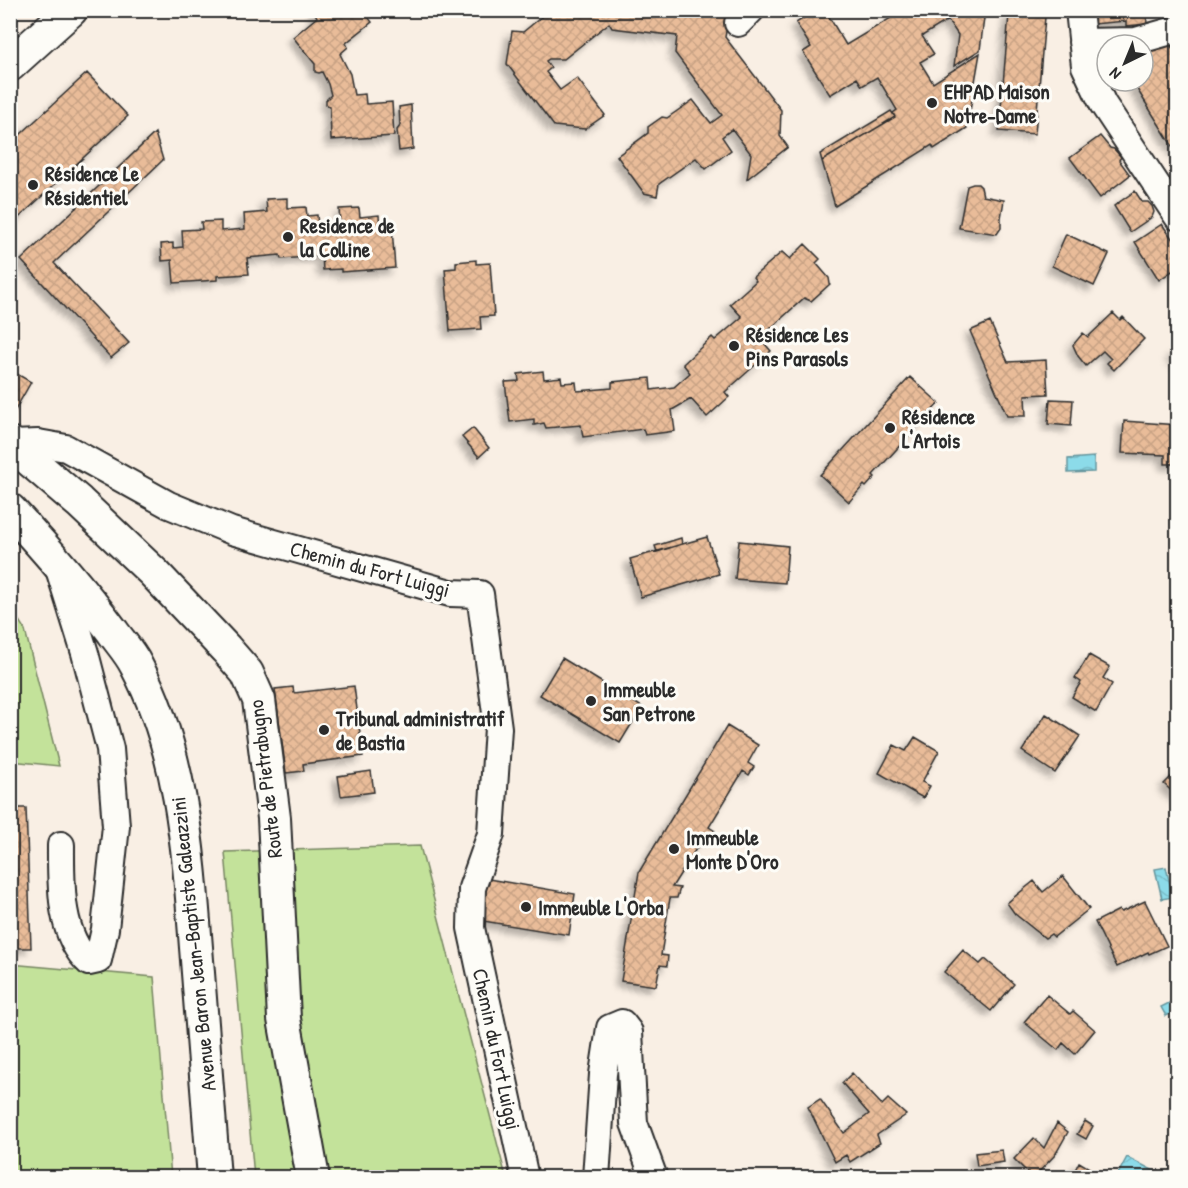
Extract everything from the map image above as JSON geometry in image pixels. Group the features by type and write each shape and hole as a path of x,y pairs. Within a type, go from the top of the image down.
{"main road":[{"path":"10,65 71,10"},
{"name":"Route de Pietrabugno","path":"11,443 79,502 154,573 247,673 259,700 274,818 284,1019 313,1178"},
{"name":"Avenue Baron Jean-Baptiste Galeazzini","path":"10,510 56,561 136,663 158,711 173,763 185,831 193,902 214,1178"}],"street":[{"path":"1079,10 1085,66 1103,104 1178,217"},
{"path":"1082,42 1136,41 1178,29"},
{"name":"Chemin du Fort Luiggi","path":"11,443 38,443 66,448 169,506 232,531 450,593 480,594 498,728 491,834 472,888 471,928 525,1178"},
{"path":"56,561 85,653 110,749 116,826 105,929 98,960 89,962 80,954 69,928 61,886 61,845"},
{"path":"85,653 113,633"},
{"path":"596,1178 603,1074 610,1028 622,1023 629,1032 634,1123 654,1178"}],"green space":[{"path":"11,608 25,630 59,766 11,761"},
{"path":"420,846 506,1177 254,1177 225,852"},
{"path":"10,964 154,977 171,1177 11,1177"}],"water":[{"path":"1094,457 1094,472 1068,473 1068,459"},
{"path":"1166,867 1173,897 1162,899 1155,869"},
{"path":"1177,999 1177,1011 1166,1016 1161,1007"},
{"path":"1127,1157 1162,1175 1161,1177 1120,1178 1117,1176"}],"building":[{"path":"313,10 363,10 372,22 346,43 348,47 340,54 350,74 354,95 365,94 366,104 392,102 394,136 331,140 330,107 326,104 326,100 331,95 328,84 322,72 315,72 315,64 293,37 317,17"},
{"path":"550,10 735,10 729,15 725,37 781,110 780,136 788,147 747,179 751,154 732,129 722,137 731,150 706,169 696,158 659,184 657,196 644,193 617,156 648,133 648,127 662,117 667,118 693,100 711,123 722,115 675,53 677,36 612,28 609,23 564,59 546,61 551,68 546,72 560,90 577,78 605,115 585,129 554,126 507,64 512,31 523,32"},
{"name":"EHPAD Maison Notre-Dame","path":"816,10 825,10 846,45 904,10 985,10 980,50 954,66 958,35 948,20 922,36 934,54 920,62 933,83 980,53 967,128 934,149 932,145 835,206 822,161 895,117 893,113 897,110 877,77 862,86 857,78 830,95 803,52 811,47 796,23"},
{"path":"1092,10 1146,10 1147,24 1126,26 1126,21 1093,24"},
{"path":"1009,14 1045,17 1035,134 999,131"},
{"path":"1168,41 1178,57 1178,155 1139,93 1155,93 1155,49"},
{"name":"Résidence Le Résidentiel","path":"87,73 128,116 10,226 10,144"},
{"path":"411,105 413,149 399,151 397,130 400,126 399,107"},
{"path":"891,111 895,117 822,161 820,154"},
{"path":"155,133 163,160 54,263 129,343 111,358 21,260"},
{"path":"1100,136 1121,157 1119,160 1130,175 1100,198 1070,158"},
{"path":"973,184 981,187 983,196 1004,200 1001,228 997,234 959,228 967,186"},
{"path":"1135,191 1142,202 1148,202 1152,206 1154,212 1152,217 1130,232 1114,206"},
{"name":"Residence de la Colline","path":"287,198 287,208 306,207 307,216 317,215 318,225 340,223 339,209 359,208 360,217 379,215 380,229 392,228 395,268 341,272 341,269 323,270 322,256 281,259 280,255 247,258 249,274 217,276 217,280 174,283 172,260 162,261 161,244 173,243 173,248 183,247 182,230 202,229 201,222 221,221 221,231 245,229 244,214 267,212 266,199"},
{"path":"1162,224 1178,247 1178,267 1159,280 1135,242"},
{"path":"1066,234 1109,254 1094,286 1052,266"},
{"name":"Résidence Les Pins Parasols","path":"805,244 820,259 816,263 829,278 830,284 811,301 804,298 760,338 771,351 725,392 729,397 707,417 691,399 672,410 675,431 645,435 643,429 583,437 581,425 546,428 544,423 534,425 534,419 510,422 505,382 519,381 518,374 543,371 544,379 561,377 562,383 576,382 577,391 612,388 612,382 650,378 651,390 674,387 690,373 683,364 712,337 715,340 742,317 730,304 756,281 753,277 782,252 790,259"},
{"path":"476,260 476,264 490,263 494,316 480,317 481,329 450,331 445,269 456,268 456,262"},
{"path":"1113,313 1120,320 1123,317 1144,339 1114,370 1107,363 1111,359 1103,351 1086,366 1073,345 1083,333 1088,337"},
{"path":"990,322 1008,362 1046,360 1048,394 1025,395 1026,416 1007,416 970,331"},
{"path":"1178,349 1178,362 1171,354"},
{"path":"10,370 31,382 10,419"},
{"name":"Résidence L'Artois","path":"910,377 939,403 873,475 875,477 866,487 864,485 849,502 820,475"},
{"path":"1050,399 1073,400 1071,426 1048,424"},
{"path":"1124,421 1178,425 1178,464 1165,464 1165,455 1122,453"},
{"path":"473,428 489,448 479,457 462,437"},
{"path":"707,537 719,574 641,597 630,559"},
{"path":"681,538 682,544 657,552 655,546"},
{"path":"739,541 788,546 785,583 735,579"},
{"path":"1089,655 1110,667 1103,678 1112,684 1096,712 1072,697 1081,682 1075,678"},
{"name":"Immeuble San Petrone","path":"562,658 642,707 620,743 540,695"},
{"path":"354,686 363,756 303,764 304,771 286,773 275,689 293,687 294,693"},
{"path":"1046,714 1080,736 1055,773 1022,751"},
{"name":"Immeuble Monte D'Oro","path":"727,726 758,745 748,763 754,767 749,775 743,771 709,827 715,831 709,840 704,836 672,887 680,888 677,898 670,898 661,955 668,956 667,966 660,965 656,986 621,981 639,872"},
{"path":"915,737 939,751 922,782 930,786 923,798 879,773 894,745 906,751"},
{"path":"1178,770 1178,797 1164,784"},
{"path":"371,771 374,792 341,796 338,776"},
{"path":"10,808 26,808 31,948 10,948"},
{"path":"1063,876 1089,909 1054,937 1051,934 1045,938 1015,914 1007,903 1034,881 1043,892"},
{"name":"Immeuble L'Orba","path":"483,878 575,894 569,935 477,920"},
{"path":"1145,901 1167,946 1149,954 1148,952 1117,967 1095,922"},
{"path":"963,950 980,964 985,959 1014,984 991,1011 944,972"},
{"path":"1047,995 1070,1014 1073,1011 1095,1030 1075,1054 1063,1043 1058,1050 1024,1022"},
{"path":"852,1073 882,1105 888,1099 906,1115 877,1135 880,1143 850,1162 846,1155 835,1162 808,1107 820,1099 844,1133 869,1114 842,1083"},
{"path":"1085,1121 1093,1126 1086,1139 1077,1134"},
{"path":"1057,1123 1068,1132 1055,1155 1033,1178 1014,1159 1034,1138 1044,1148"},
{"path":"1002,1150 1004,1162 977,1166 975,1153"},
{"path":"1079,1162 1091,1169 1087,1178 1071,1178"}],"place":[{"name":"EHPAD Maison Notre-Dame","path":"932,103"},
{"name":"Résidence Le Résidentiel","path":"33,185"},
{"name":"Residence de la Colline","path":"288,237"},
{"name":"Résidence Les Pins Parasols","path":"734,346"},
{"name":"Résidence L'Artois","path":"890,428"},
{"name":"Immeuble San Petrone","path":"591,701"},
{"name":"Tribunal administratif de Bastia","path":"324,730"},
{"name":"Immeuble Monte D'Oro","path":"674,849"},
{"name":"Immeuble L'Orba","path":"526,907"}]}
